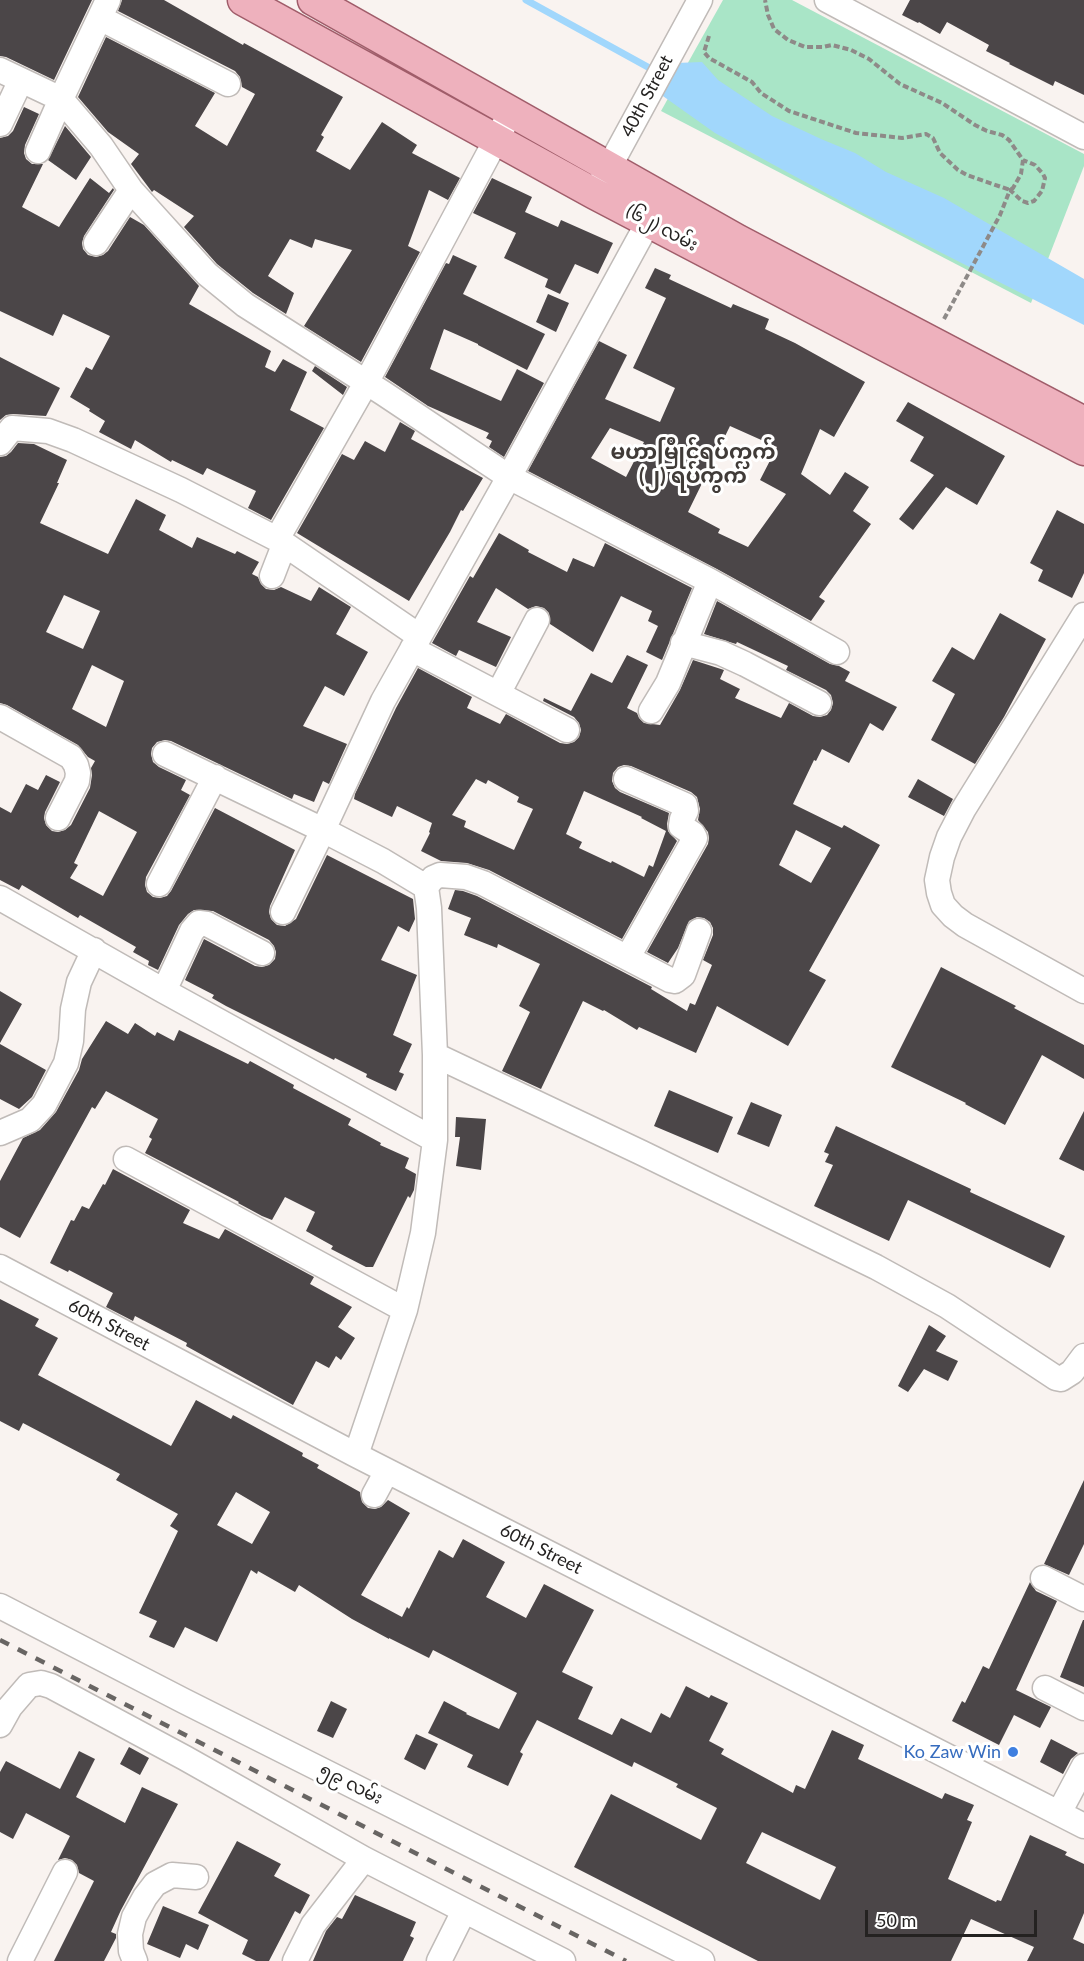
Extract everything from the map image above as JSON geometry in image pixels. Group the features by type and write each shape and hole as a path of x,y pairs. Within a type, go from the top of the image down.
{"main road":[{"name":"(၆၂) လမ်း","path":"243,0 595,194 655,209 932,342 1084,422"},
{"name":"(၆၂) လမ်း","path":"313,0 609,166 655,209 1084,450"}],"street":[{"name":"40th Street","path":"595,194 700,0"},
{"path":"827,0 1084,137"},
{"path":"38,151 104,9 228,84"},
{"path":"0,124 10,75 61,99 100,146 131,190 207,274 245,305 509,477 710,581 837,652"},
{"path":"272,576 280,542 511,112"},
{"path":"96,243 131,190"},
{"path":"283,912 383,701 509,477 655,209"},
{"path":"0,443 12,428 48,431 181,490 280,542 416,643 498,694 567,730"},
{"path":"651,711 668,682 710,581"},
{"path":"1084,615 963,810 949,837 937,880 943,905 958,921 1084,991"},
{"path":"498,694 537,620"},
{"path":"683,643 721,653 737,660 819,703"},
{"path":"0,717 71,757 76,765 77,781 58,818"},
{"path":"165,754 323,830 383,861 426,887"},
{"path":"159,884 215,777"},
{"path":"626,779 685,805 686,811 681,826 695,838 628,957"},
{"path":"356,1455 405,1310 423,1233 435,1140 435,1055 429,908 426,887 433,878 440,875 466,877 675,981 683,975 699,931"},
{"path":"0,898 435,1140"},
{"path":"164,991 192,932 199,923 207,924 262,954"},
{"path":"0,1133 30,1120 44,1105 66,1063 79,982 94,950"},
{"path":"435,1055 876,1267 947,1306 1051,1376 1061,1379 1072,1372 1084,1356"},
{"path":"126,1159 405,1310"},
{"name":"60th Street","path":"0,1267 387,1471 1084,1826"},
{"path":"374,1495 387,1471"},
{"path":"1042,1578 1084,1599"},
{"name":"၅၉ လမ်း","path":"0,1606 702,1961"},
{"path":"0,1725 10,1707 29,1684 41,1683 51,1686 185,1758 364,1859 563,1961"},
{"path":"1045,1689 1084,1708"},
{"path":"1059,1813 1084,1766"},
{"path":"295,1961 313,1925 364,1859"},
{"path":"20,1961 65,1872"},
{"path":"135,1961 131,1951 130,1934 134,1917 145,1897 155,1884 172,1875 196,1877"},
{"path":"439,1961 464,1911"}],"path":[{"path":"765,0 771,23 780,35 804,47 832,45 869,59 900,84 942,103 987,131 1002,135 1014,146 1023,160 1021,174 1010,190 1000,215 932,342"},
{"path":"713,28 704,52 709,58 752,82 761,93 789,111 856,133 902,138 926,134 933,138 940,153 958,170 1010,190 1022,201 1028,203 1034,201 1042,191 1045,178 1031,162 1023,160"}],"green space":[{"path":"723,0 792,0 1084,154 1084,166 1031,303 661,111"}],"water":[{"path":"702,62 718,80 772,116 855,153 886,172 944,198 1084,279 1084,325 857,210 715,133 660,94 676,63"}],"building":[{"path":"0,0 92,0 54,80 0,56"},
{"path":"122,0 164,0 243,45 244,43 343,97 321,135 324,137 316,151 350,170 382,122 417,145 412,153 460,178 448,200 429,190 408,246 420,252 361,362 304,326 352,250 315,239 312,248 290,239 268,276 294,293 286,314 253,293 217,264 184,227 194,216 154,190 152,192 131,164 139,154 108,132 78,97 106,37 215,93 195,126 227,146 255,94 242,87 240,77 235,71 118,11"},
{"path":"910,0 1084,0 1084,95 1055,81 1053,86 1009,64 986,51 989,45 947,22 940,34 902,15"},
{"path":"24,107 39,114 25,145 26,159 32,164 43,164 22,207 59,227 90,178 109,193 113,188 114,190 84,236 83,249 88,255 96,257 108,251 130,217 144,225 199,286 189,304 271,351 265,367 275,372 283,359 307,372 290,410 324,428 271,520 248,508 256,491 207,468 203,475 172,460 171,462 135,440 131,449 99,432 105,421 70,397 86,367 92,370 110,336 63,314 53,336 0,311 0,138 8,136 13,131"},
{"path":"65,126 91,157 76,180 48,160"},
{"path":"492,178 532,197 525,212 558,227 561,220 613,243 598,274 575,264 560,294 545,287 548,279 504,258 516,233 473,213"},
{"path":"453,255 477,266 463,294 545,334 527,370 444,329 430,369 501,401 517,369 544,383 504,457 489,447 492,441 486,438 489,433 428,406 385,377 446,263 449,264"},
{"path":"655,268 671,275 669,279 731,308 733,304 769,319 765,329 865,382 834,437 820,429 801,474 830,495 845,472 869,487 853,511 871,524 819,597 825,601 811,621 717,569 528,471 599,341 627,355 605,399 660,422 675,388 633,368 666,298 645,288","holes":["730,426 777,447 760,480 786,494 748,547 718,533 720,529 688,512","610,428 644,442 626,477 591,458"]},
{"path":"548,294 569,303 556,332 536,322"},
{"path":"0,357 60,388 46,416 13,414 6,415 0,420"},
{"path":"315,366 347,387 343,395 312,371"},
{"path":"908,402 1005,456 977,505 946,487 913,530 899,519 934,475 910,461 924,437 896,421"},
{"path":"400,422 415,431 411,439 483,478 463,511 461,510 409,601 297,533 342,454 354,460 365,441 385,452"},
{"path":"18,443 34,444 67,460 40,523 108,554 136,499 166,515 159,530 192,548 197,537 235,554 237,551 259,562 252,574 258,577 266,589 274,590 281,587 311,601 319,587 351,607 336,634 368,652 344,696 325,686 303,726 347,744 329,784 323,781 314,802 294,794 292,799 171,741 157,742 152,748 153,762 186,780 181,790 190,795 146,877 145,885 147,892 153,897 167,896 215,808 295,850 270,906 271,919 277,925 285,926 296,919 327,855 413,899 415,919 409,932 398,926 381,960 417,975 393,1035 412,1044 399,1072 404,1074 396,1091 366,1077 367,1074 335,1058 334,1060 226,1006 212,998 214,995 185,980 204,939 255,966 262,967 269,965 275,959 276,952 269,940 213,911 194,910 179,925 158,970 148,965 149,961 133,952 136,947 80,915 78,918 22,885 19,890 0,880 0,807 11,813 26,784 38,790 46,775 60,782 45,812 46,825 52,831 65,830 71,825 90,788 91,768 95,761 88,757 78,745 0,703 0,457 11,452","holes":["64,595 100,611 83,649 46,632","92,665 124,681 106,727 72,709","99,811 137,832 103,896 70,878 78,865 74,863"]},
{"path":"1057,510 1084,524 1084,573 1072,598 1038,581 1043,570 1030,563"},
{"path":"499,533 529,550 528,552 567,572 573,558 594,567 605,543 692,588 662,660 646,652 658,626 648,621 652,611 621,596 593,652 550,624 549,613 544,608 536,606 528,609 496,588 477,622 511,637 496,667 459,650 456,656 432,643 470,576 473,578"},
{"path":"717,601 830,664 850,672 845,681 897,707 883,731 870,723 849,763 822,749 816,761 814,760 793,804 842,828 844,825 880,845 809,971 826,980 788,1046 717,1006 696,1053 639,1027 637,1030 604,1010 583,1001 541,1089 502,1071 530,1012 519,1006 540,964 498,944 497,948 464,935 471,918 448,909 455,890 477,896 652,987 651,989 687,1011 690,1003 695,1005 712,965 703,960 713,935 710,922 697,917 689,921 678,948 668,963 647,952 708,844 708,832 698,820 700,809 697,797 691,792 631,766 618,767 613,773 612,781 620,792 669,813 668,831 677,841 622,939 489,870 467,863 441,861 421,851 432,823 397,806 392,817 354,799 355,794 418,668 472,697 467,708 500,724 506,714 560,743 567,744 579,737 581,730 579,723 574,717 543,701 544,698 571,711 591,673 612,683 627,655 648,665 627,708 637,713 644,723 660,725 680,690 693,660 724,670 720,679 740,689 735,698 781,718 789,703 813,716 827,715 831,710 833,703 831,695 826,690 786,670 788,666 737,642 736,644 704,634","holes":["476,779 486,784 488,780 519,797 517,802 533,809 514,850 464,827 466,821 452,815","584,791 642,817 666,831 653,867 649,865 644,877 579,848 582,842 566,834","796,830 831,848 811,883 779,865"]},
{"path":"1000,613 1046,639 1004,717 975,764 931,740 955,694 932,681 952,647 974,660"},
{"path":"918,779 953,799 944,816 908,797"},
{"path":"941,967 1084,1045 1084,1079 1042,1055 1005,1125 966,1103 891,1067"},
{"path":"0,991 22,1004 0,1043"},
{"path":"106,1021 128,1034 135,1023 155,1036 157,1032 174,1041 179,1030 248,1064 250,1061 294,1085 293,1088 351,1119 348,1125 381,1143 380,1145 409,1158 405,1168 416,1174 414,1190 410,1198 408,1196 373,1267 366,1267 331,1249 333,1246 306,1231 315,1212 285,1197 272,1220 145,1153 152,1139 149,1137 158,1119 106,1091 95,1109 92,1107 20,1238 0,1227 0,1181 23,1138 40,1130 56,1112 79,1070 82,1059"},
{"path":"0,1044 46,1070 32,1097 19,1109 0,1099"},
{"path":"669,1090 733,1117 718,1153 654,1126"},
{"path":"751,1102 782,1115 769,1147 737,1134"},
{"path":"1084,1111 1084,1171 1059,1159"},
{"path":"456,1117 486,1119 481,1170 456,1166 460,1137 455,1137"},
{"path":"836,1126 1065,1236 1050,1268 908,1200 889,1241 814,1206 833,1165 825,1162 829,1154 824,1152"},
{"path":"113,1169 190,1210 183,1223 219,1239 225,1229 314,1277 310,1284 352,1307 338,1327 355,1338 341,1360 336,1356 329,1368 316,1361 293,1405 186,1346 187,1343 135,1316 133,1321 106,1307 113,1293 69,1270 68,1272 50,1263 71,1220 74,1221 82,1206 89,1209"},
{"path":"0,1299 39,1319 35,1326 58,1338 38,1375 171,1446 196,1400 231,1419 233,1415 303,1453 302,1456 319,1465 317,1468 360,1492 362,1502 368,1508 381,1507 388,1500 410,1513 361,1595 402,1617 407,1607 409,1609 439,1550 453,1558 463,1539 505,1562 486,1597 526,1618 544,1584 594,1610 562,1672 593,1687 578,1719 612,1735 621,1718 651,1733 661,1713 670,1718 686,1686 709,1698 711,1695 728,1703 709,1741 724,1749 721,1754 793,1793 796,1785 805,1789 832,1730 864,1745 858,1759 942,1799 945,1793 974,1805 967,1820 972,1822 948,1879 996,1902 1001,1901 1030,1835 1067,1852 1065,1855 1084,1864 1084,1913 1073,1939 1084,1944 1084,1961 1027,1961 1034,1947 971,1919 951,1961 758,1961 574,1867 611,1794 701,1840 717,1808 676,1787 678,1784 634,1762 632,1767 537,1720 520,1752 523,1754 508,1786 467,1767 473,1755 428,1733 444,1701 499,1729 517,1693 433,1650 429,1658 352,1619 299,1585 295,1592 258,1571 257,1574 251,1570 217,1642 185,1627 174,1648 149,1637 157,1621 139,1613 178,1531 170,1526 178,1514 116,1480 120,1474 23,1423 19,1431 0,1421","holes":["236,1492 270,1512 252,1544 217,1525","762,1832 836,1867 820,1900 746,1863"]},
{"path":"929,1325 946,1336 936,1351 958,1361 948,1381 924,1369 908,1392 898,1386"},
{"path":"1084,1480 1084,1544 1069,1575 1044,1564"},
{"path":"1030,1582 1036,1591 1057,1601 1016,1690 1051,1707 1040,1728 1014,1715 999,1745 952,1721 962,1701 965,1703 983,1666 989,1669"},
{"path":"1084,1620 1084,1687 1060,1677"},
{"path":"331,1701 347,1709 333,1738 317,1731"},
{"path":"416,1734 438,1744 425,1770 404,1759"},
{"path":"1051,1739 1078,1753 1071,1759 1063,1774 1040,1762"},
{"path":"129,1747 149,1758 140,1775 120,1764"},
{"path":"79,1751 95,1759 76,1797 125,1823 142,1787 178,1804 121,1910 111,1932 116,1934 116,1938 104,1961 54,1961 94,1881 79,1873 77,1865 72,1860 65,1858 58,1860 70,1836 26,1813 13,1839 0,1832 0,1772 6,1761 60,1789"},
{"path":"237,1841 281,1864 274,1876 310,1895 300,1914 295,1911 269,1961 256,1961 242,1954 248,1940 198,1913"},
{"path":"355,1895 416,1922 410,1936 414,1938 403,1961 313,1961 326,1931 337,1917 342,1919"},
{"path":"163,1906 209,1925 198,1950 186,1944 180,1958 147,1944"}],"waterway":[{"path":"526,0 655,71"}],"railway":[{"path":"0,1640 626,1961"}],"place":[{"name":"Ko Zaw Win","path":"1013,1752"}],"district":[{"name":"မဟာမြိုင်ရပ်ကွက် (၂) ရပ်ကွက်","path":"693,464"}]}
